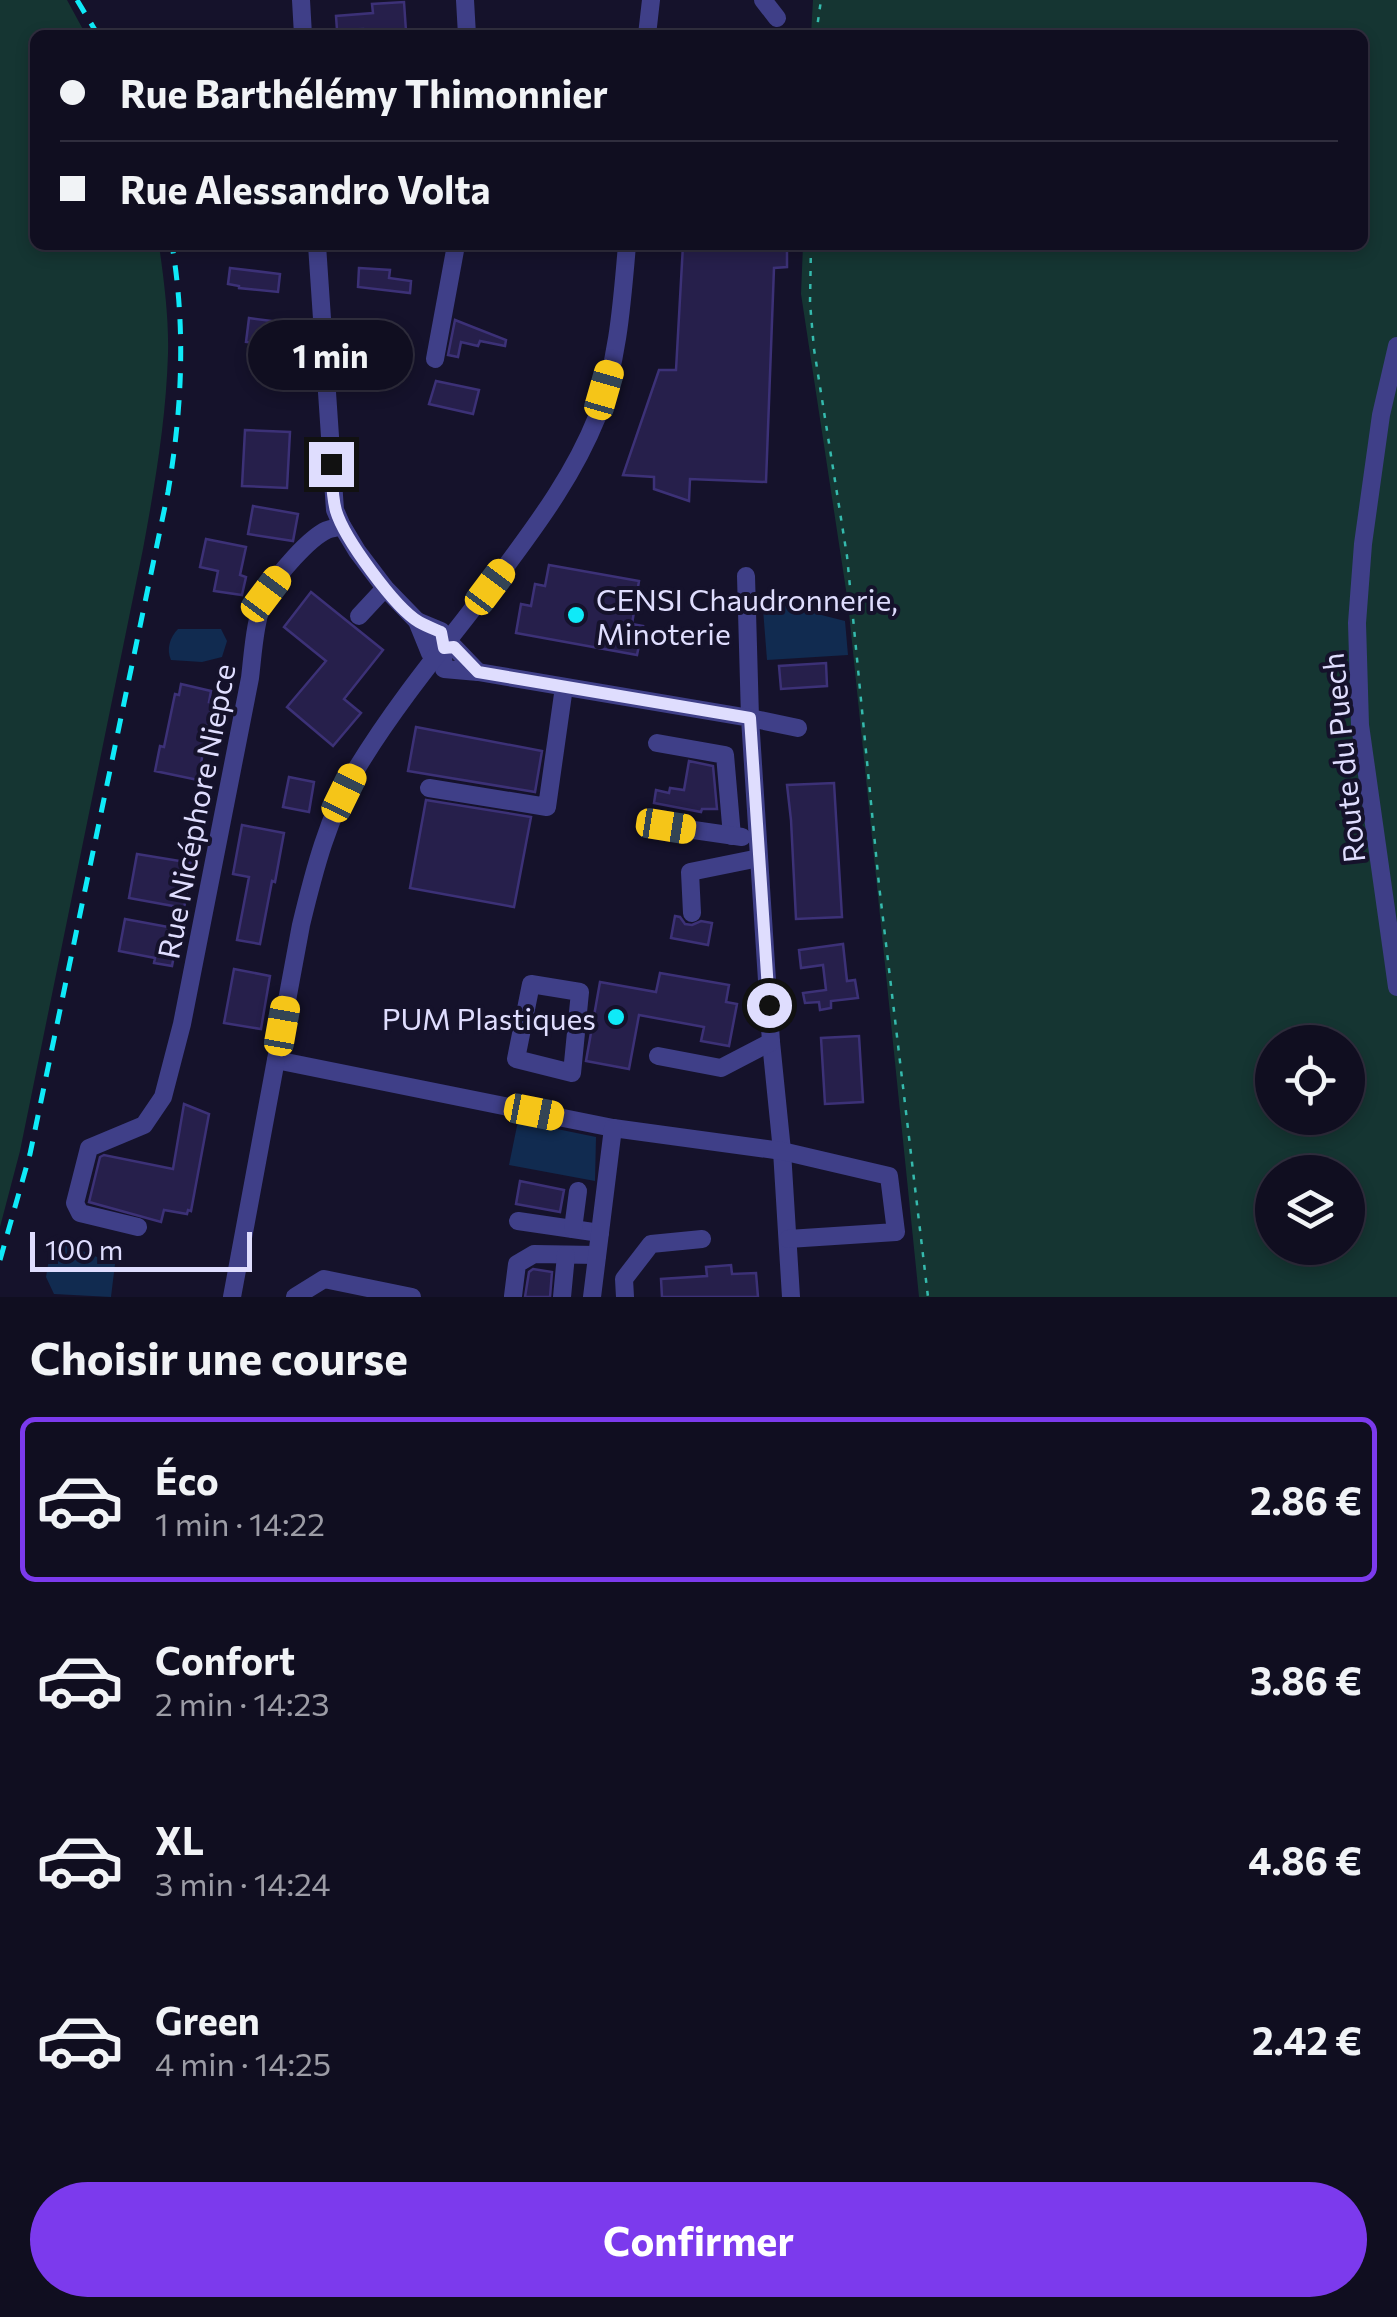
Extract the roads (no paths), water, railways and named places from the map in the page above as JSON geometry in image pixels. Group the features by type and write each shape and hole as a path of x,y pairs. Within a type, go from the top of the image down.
{"street":[{"path":"301,0 303,30"},
{"path":"465,0 466,30"},
{"path":"647,30 652,0"},
{"path":"763,0 778,18"},
{"path":"317,250 335,510 384,588 417,622 430,654 454,647 478,672 798,728"},
{"path":"435,358 455,250"},
{"path":"232,1297 304,910 333,816 356,770 396,710 537,526 566,480 597,416 612,364 622,310 627,250"},
{"name":"Route du Puech","path":"1397,346 1379,433 1363,544 1357,623 1360,725 1397,986"},
{"name":"Rue Nicéphore Niepce","path":"138,1226 80,1213 75,1203 89,1148 144,1125 162,1097 182,1024 266,594 288,565 324,531 342,526"},
{"path":"746,576 750,718 792,1297"},
{"path":"360,616 384,588"},
{"path":"428,788 547,806 564,687"},
{"path":"658,743 725,755 732,836"},
{"path":"666,826 732,836 759,848"},
{"path":"692,913 690,872 759,848"},
{"path":"530,984 580,992 572,1073 516,1059 530,984"},
{"path":"658,1056 721,1068 771,1042"},
{"path":"276,1060 613,1128 782,1152 889,1176 896,1232 788,1238"},
{"path":"592,1297 613,1128"},
{"path":"573,1229 578,1191"},
{"path":"518,1222 600,1234"},
{"path":"625,1297 624,1279 651,1244 702,1239"},
{"path":"513,1296 517,1264 534,1254 597,1255"},
{"path":"562,1297 566,1255"},
{"path":"294,1297 324,1279 412,1297"}],"water":[{"path":"770,602 845,621 848,655 767,660 763,609"},
{"path":"178,629 221,629 227,641 222,657 202,662 171,660 170,643"},
{"path":"518,1121 596,1137 595,1181 509,1165"},
{"path":"52,1241 115,1264 111,1297 54,1294 46,1277"}],"railway":[{"path":"77,0 95,30"},
{"path":"0,1260 30,1154 168,492 180,369 173,250"}],"place":[{"name":"CENSI Chaudronnerie, Minoterie","path":"576,615"},
{"name":"PUM Plastiques","path":"616,1017"}]}
